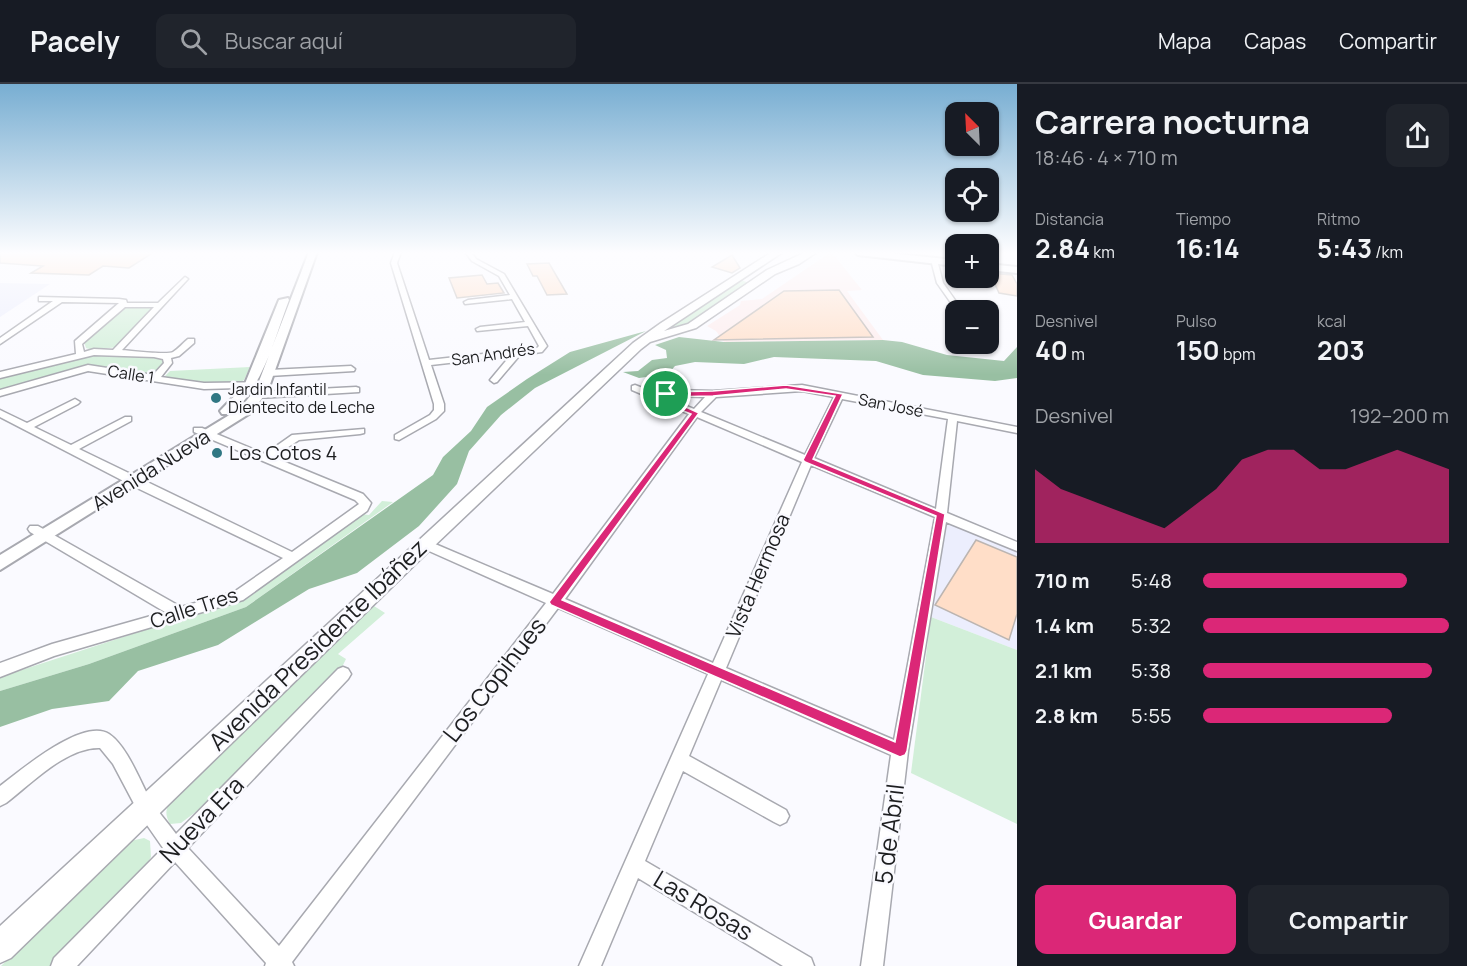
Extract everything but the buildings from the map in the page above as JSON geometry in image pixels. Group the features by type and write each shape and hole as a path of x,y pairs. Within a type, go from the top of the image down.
{"main road":[{"name":"Avenida Presidente Ibáñez","path":"0,947 424,543 637,346 670,329 716,293"},
{"name":"Avenida Presidente Ibáñez","path":"670,329 692,326 738,293"}],"street":[{"path":"116,352 172,293"},
{"name":"Avenida Nueva","path":"261,385 292,293"},
{"path":"399,436 433,417 439,411 404,293"},
{"name":"San Andrés","path":"426,363 539,350 543,346 511,293"},
{"path":"468,302 513,297"},
{"path":"42,299 119,301 123,305"},
{"path":"0,342 61,299"},
{"path":"80,355 78,343 123,305 161,305"},
{"name":"Avenida Nueva","path":"0,549 39,532 203,433 241,414 261,385 282,320"},
{"path":"480,329 528,324"},
{"path":"0,375 80,355 116,352 168,357 176,354 191,340"},
{"path":"494,380 517,353"},
{"path":"155,378 168,363 168,357"},
{"name":"Calle 1","path":"0,393 88,368 204,386 261,385"},
{"path":"261,385 351,369"},
{"path":"261,385 356,390"},
{"name":"San José","path":"657,397 675,393 713,394 786,387 840,394 1017,430"},
{"path":"635,388 1017,547"},
{"name":"Los Copihues","path":"279,965 555,602 695,413 713,394"},
{"name":"Vista Hermosa","path":"590,966 808,460 840,394"},
{"path":"26,427 75,402"},
{"path":"0,413 294,558"},
{"name":"5 de Abril","path":"872,966 900,751 941,514 952,417"},
{"path":"71,449 128,419"},
{"path":"203,433 264,459 296,437 360,431"},
{"name":"Calle Tres","path":"0,670 52,650 238,596 359,513 364,503 359,497 264,459"},
{"name":"Avenida Nueva","path":"0,563 39,532"},
{"path":"39,532 179,613"},
{"path":"424,543 900,751"},
{"name":"Nueva Era","path":"62,966 174,847 343,675"},
{"path":"0,797 79,741 97,738 104,740 119,758 146,809 174,847 279,965"},
{"path":"678,759 780,816"},
{"name":"Las Rosas","path":"634,865 803,966"}],"shaded area":[{"path":"0,293 36,293 0,317"},
{"path":"771,293 849,293 883,340 724,342 716,331 707,326 740,305 741,301 762,299"},
{"path":"946,521 1017,552 1017,650 931,617"}],"green space":[{"path":"721,293 734,293 685,326 669,330 672,325"},
{"path":"125,306 156,306 118,347 92,350 86,348 84,342"},
{"path":"646,331 535,388 501,415 469,451 457,484 419,526 357,573 309,589 218,645 138,671 109,701 52,709 0,727 0,691 89,664 246,607 433,475 443,457 471,431 487,407 527,379 570,352"},
{"path":"679,337 724,342 883,340 902,342 947,355 1004,361 1017,347 1017,378 995,381 923,375 876,361 774,357 744,364 695,362 675,366 668,374 639,378 623,372 638,371 652,360 667,358 666,350 655,345"},
{"path":"93,353 163,357 166,363 155,374 150,375 92,366 0,391 0,376"},
{"path":"250,367 244,380 228,384 193,383 165,376 170,371"},
{"path":"382,501 393,502 246,607 89,664 0,691 0,677 237,600 361,514 369,515"},
{"path":"374,606 385,613 338,654 346,659 340,671 197,811 181,823 170,824 166,812 171,801"},
{"path":"931,617 1017,650 1017,824 911,773"},
{"path":"144,838 150,841 151,857 147,864 51,966 1,966 130,841"}],"place":[{"name":"Jardin Infantil Dientecito de Leche","path":"216,398"},
{"name":"Los Cotos 4","path":"217,453"}],"route":[{"path":"786,387 840,394 808,460 941,514 900,751 555,602 695,413 657,397 666,394 713,394 786,387"}]}
